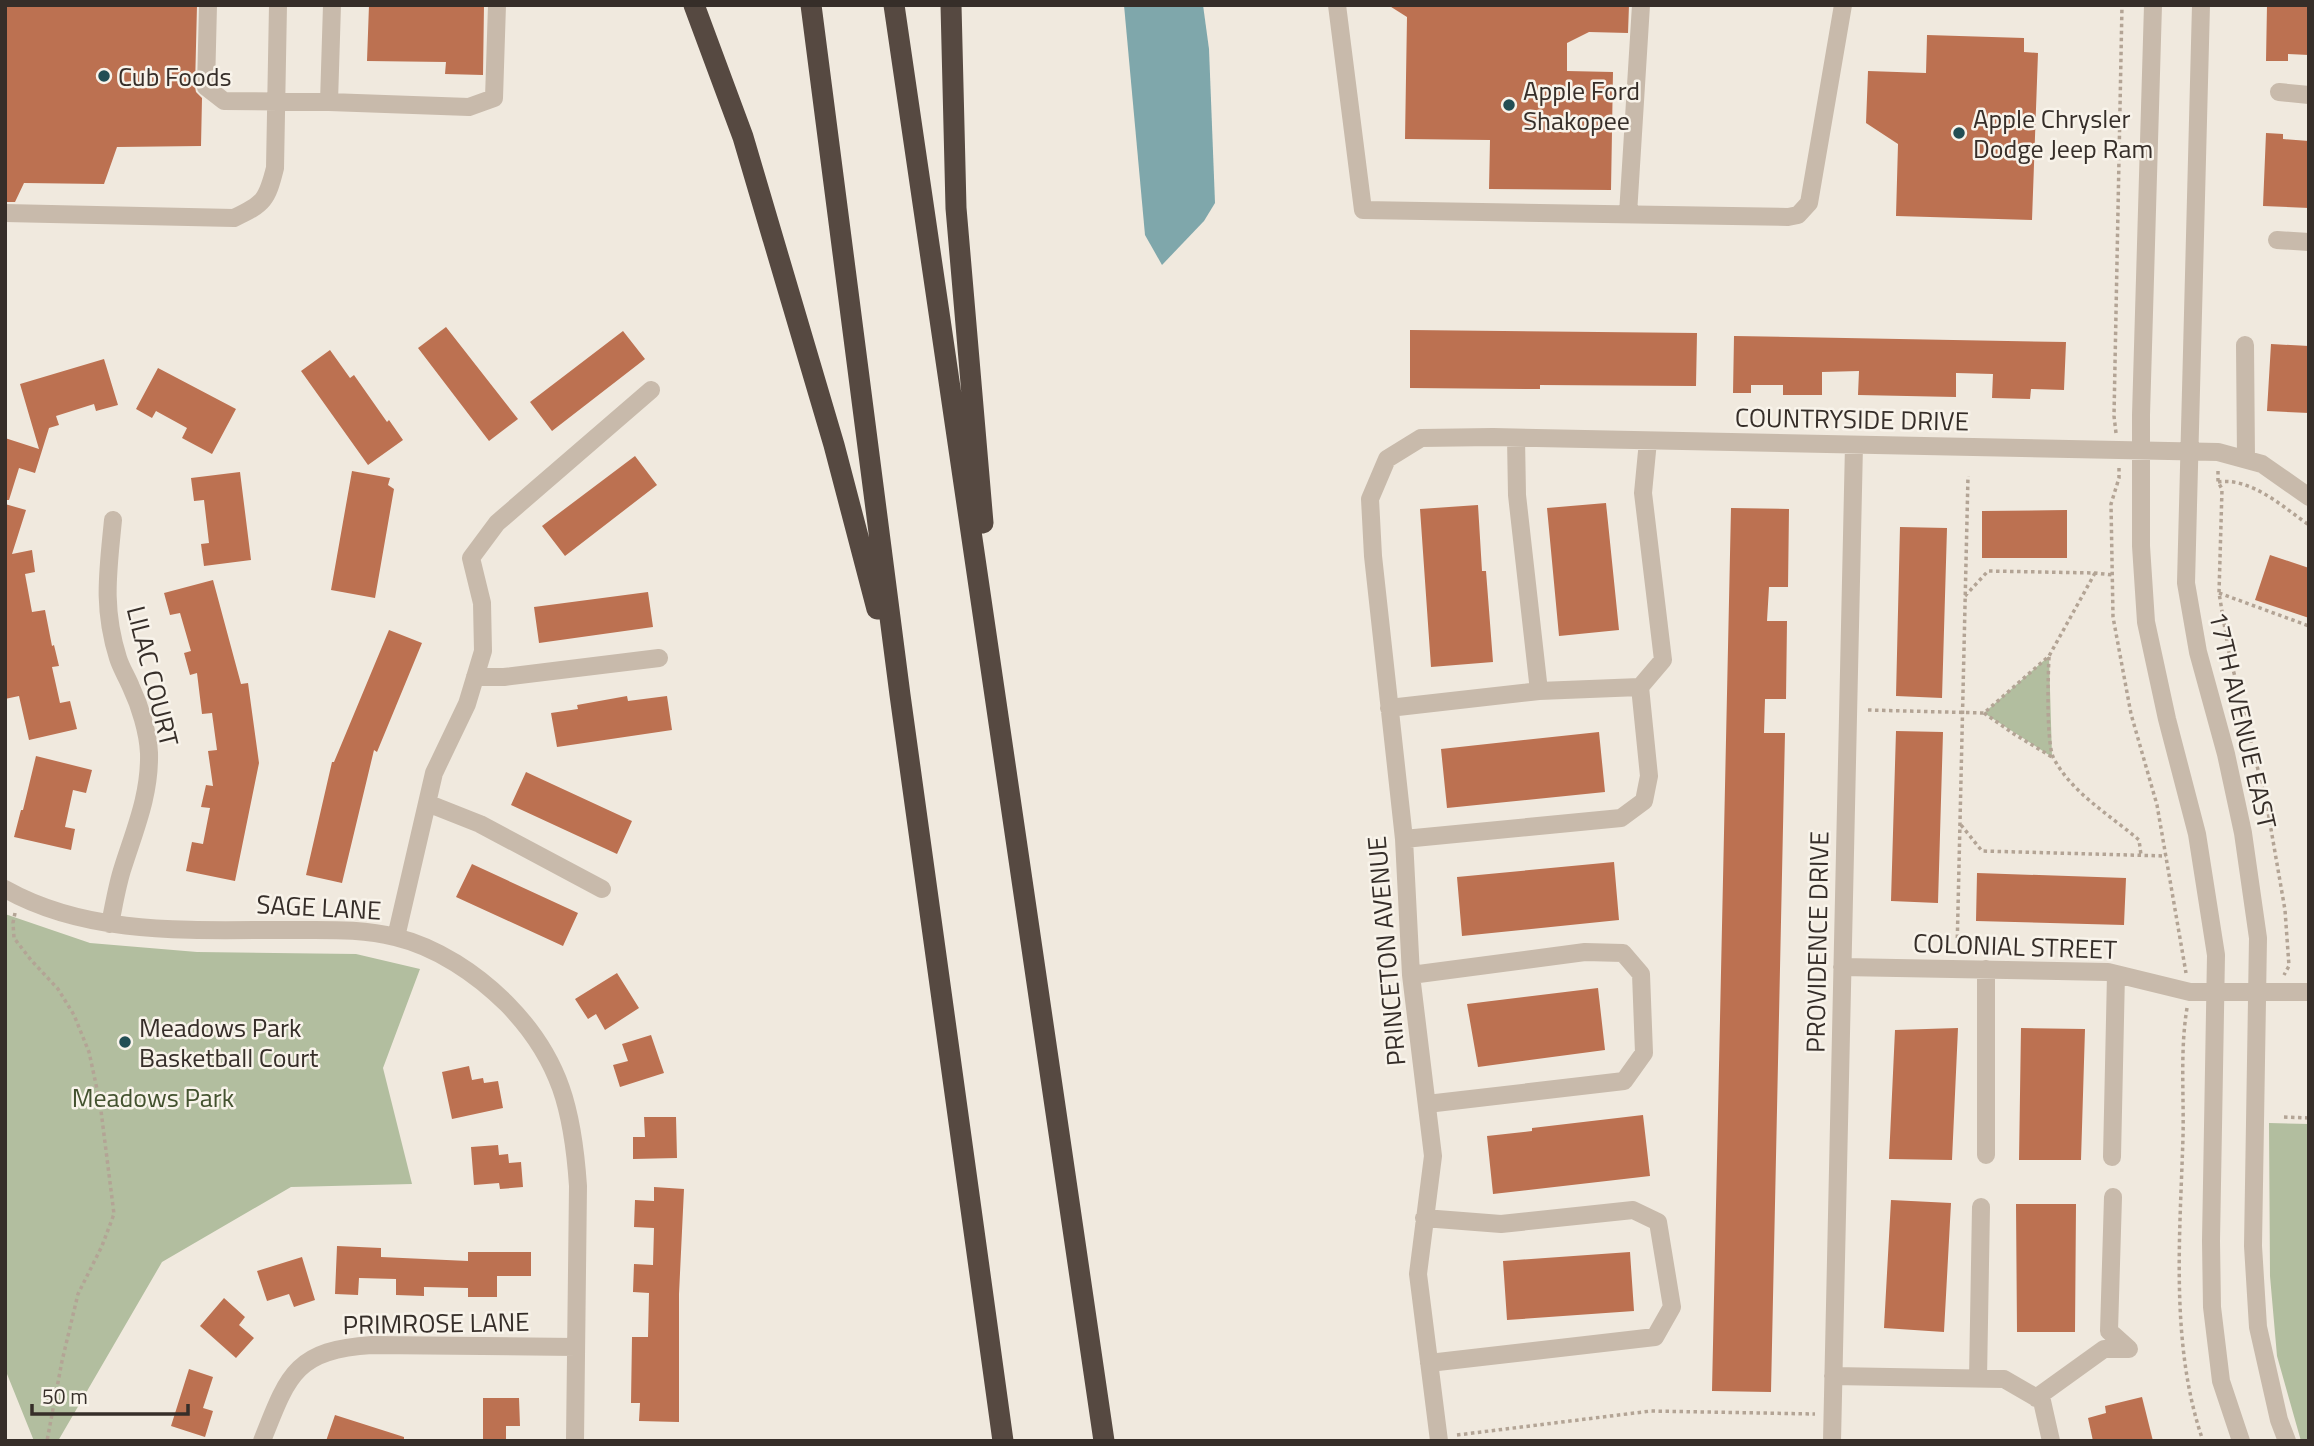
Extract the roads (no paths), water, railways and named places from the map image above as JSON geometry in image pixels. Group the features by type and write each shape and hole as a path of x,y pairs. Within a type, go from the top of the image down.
{"highway":[{"path":"694,5 751,164 834,444 900,695"},
{"path":"811,5 900,695 1003,1441"},
{"path":"894,5 1104,1441"},
{"path":"951,5 956,208 1002,741"}],"street":[{"path":"208,5 206,87 224,101 469,107 494,98 497,5"},
{"path":"5,212 234,218 256,208 268,193 275,168 278,5"},
{"path":"330,102 332,5"},
{"path":"1337,5 1363,210 1788,217 1798,215 1809,203 1843,5"},
{"path":"1628,214 1641,5"},
{"path":"2153,5 2141,451 2141,546 2146,622 2167,719 2197,834 2216,955 2212,1307 2221,1381 2241,1441"},
{"name":"17TH AVENUE EAST","path":"2201,5 2186,583 2198,652 2243,833 2265,991 2253,1246 2258,1327 2279,1420 2287,1441"},
{"path":"2279,92 2309,94"},
{"path":"2277,240 2309,242"},
{"path":"2245,345 2246,459"},
{"path":"396,937 434,773 467,704 483,651 482,603 471,558 497,523 651,390"},
{"name":"COUNTRYSIDE DRIVE","path":"1387,459 1421,438 2218,452 2262,464 2309,497"},
{"path":"1516,438 1517,495 1539,691"},
{"path":"1404,839 1620,818 1644,801 1649,776 1640,687 1663,660 1643,493 1648,441"},
{"name":"PROVIDENCE DRIVE","path":"1832,1441 1854,445"},
{"name":"PRINCETON AVENUE","path":"1387,459 1370,499 1373,556 1404,839 1411,975 1433,1156 1418,1274 1438,1439"},
{"name":"LILAC COURT","path":"110,924 122,870 143,810 149,750 133,690 119,661 110,628 106,593 113,520"},
{"path":"475,677 504,677 659,658"},
{"path":"1389,708 1539,691 1640,687"},
{"path":"427,803 481,824 601,889"},
{"name":"SAGE LANE","path":"12,893 47,908 110,924 160,928 348,931 396,937 433,951 462,967 491,988 520,1017 542,1045 559,1081 576,1146 578,1186 575,1441"},
{"path":"1411,975 1585,952 1623,953 1641,974 1644,1053 1624,1081 1427,1104"},
{"name":"COLONIAL STREET","path":"1842,967 2108,972 2190,992 2309,992"},
{"path":"1986,969 1986,1155"},
{"path":"2112,1157 2116,974"},
{"path":"2036,1398 2104,1349 2130,1349 2109,1331 2113,1198"},
{"path":"1978,1379 1982,1208"},
{"path":"1424,1218 1501,1224 1633,1210 1658,1222 1672,1307 1655,1337 1429,1363"},
{"name":"PRIMROSE LANE","path":"262,1441 281,1393 295,1373 315,1356 342,1347 576,1347"},
{"path":"1833,1376 2004,1379 2042,1401 2051,1441"}],"water":[{"path":"1124,5 1203,5 1209,49 1215,203 1204,221 1162,265 1145,235"}],"place":[{"name":"Cub Foods","path":"104,76"},
{"name":"Apple Ford Shakopee","path":"1509,105"},
{"name":"Apple Chrysler Dodge Jeep Ram","path":"1959,133"},
{"name":"Meadows Park Basketball Court","path":"125,1042"}],"park label":[{"name":"Meadows Park","path":"153,1097"}]}
